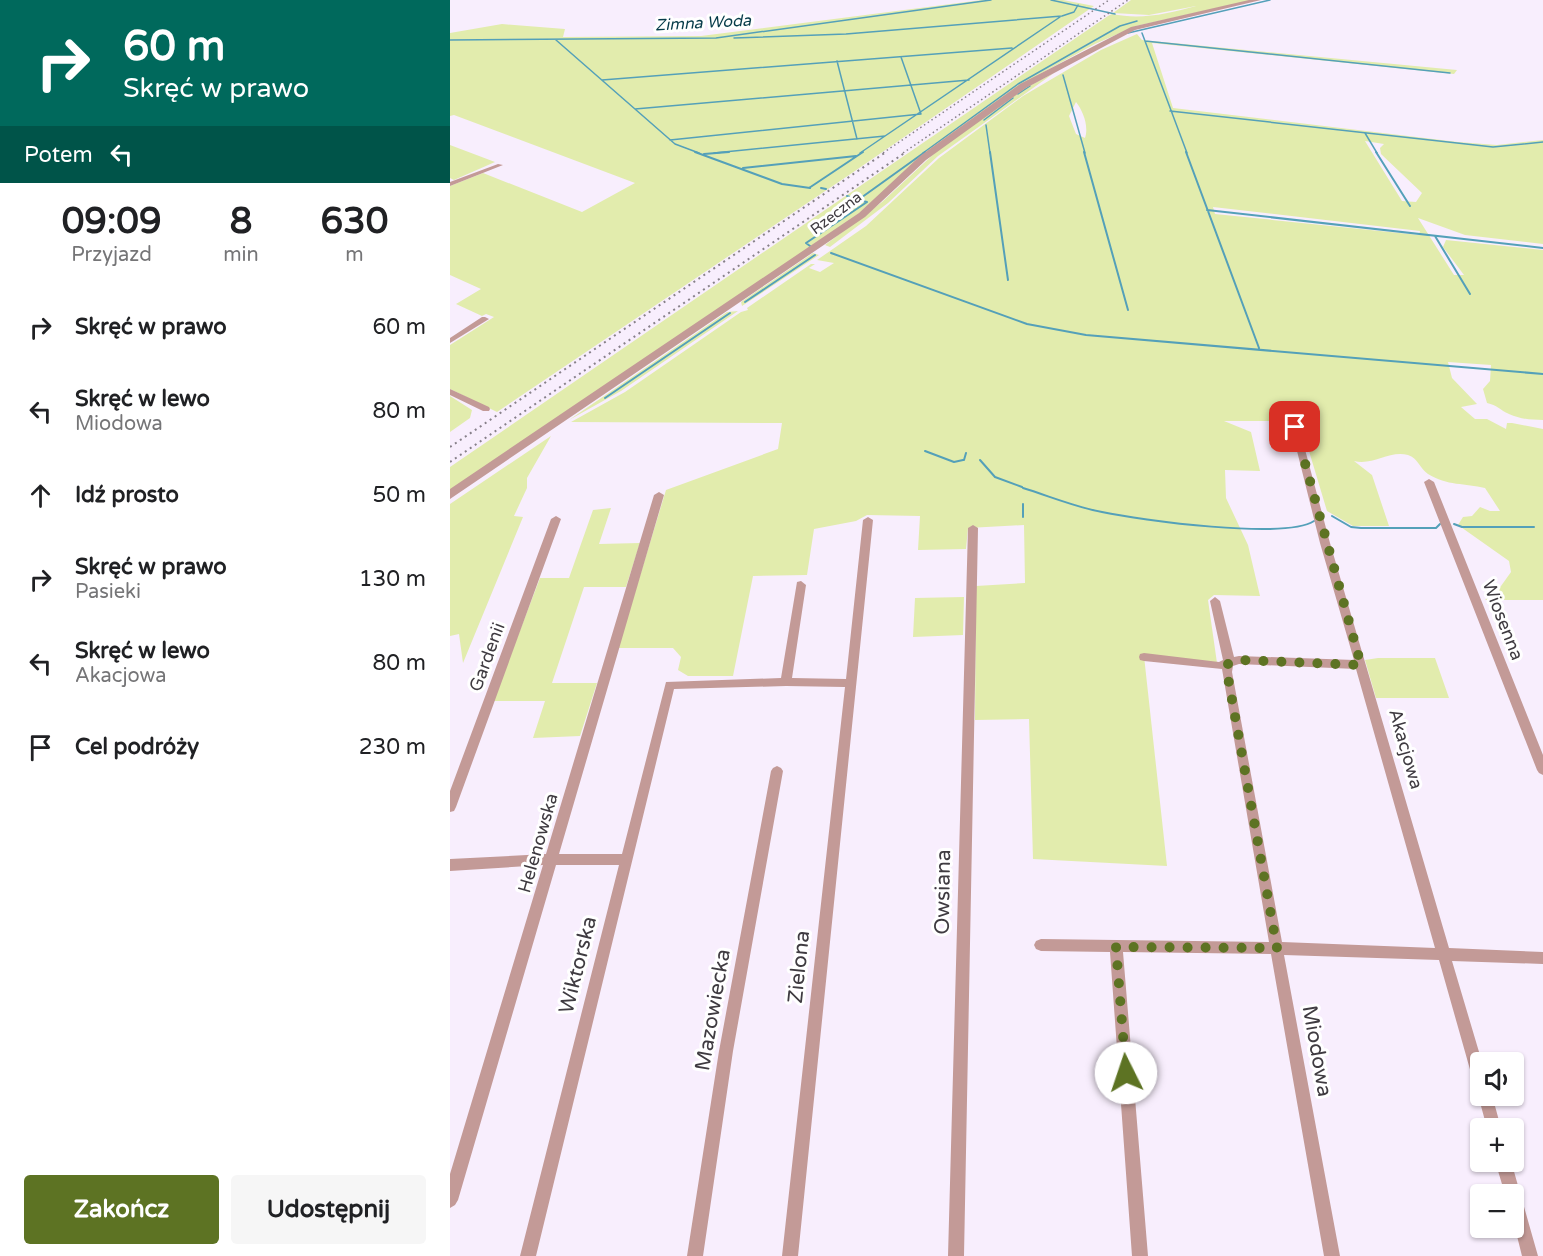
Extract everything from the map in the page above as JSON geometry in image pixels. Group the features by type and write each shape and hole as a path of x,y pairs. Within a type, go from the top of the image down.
{"street":[{"name":"Rzeczna","path":"450,495 862,215 923,158 1023,86 1128,30 1258,0"},
{"path":"450,184 500,165"},
{"path":"450,341 485,319"},
{"path":"450,392 486,409"},
{"name":"Akacjowa","path":"1295,427 1323,535 1472,1052"},
{"name":"Wiosenna","path":"1429,482 1543,770"},
{"name":"Helenowska","path":"450,1200 659,495"},
{"name":"Gardenii","path":"450,807 556,519"},
{"name":"Zielona","path":"790,1256 868,519"},
{"name":"Owsiana","path":"956,1256 973,528"},
{"path":"801,585 786,682 851,683"},
{"name":"Miodowa","path":"1215,601 1332,1256"},
{"path":"1144,657 1219,666 1241,660 1361,665"},
{"name":"Wiktorska","path":"528,1256 670,685 786,682"},
{"name":"Mazowiecka","path":"696,1256 726,1051 777,771"},
{"path":"450,864 552,859 626,860"},
{"path":"1041,945 1277,948 1445,957 1543,958"},
{"path":"1116,947 1140,1256"},
{"path":"1524,1234 1530,1256"}],"green space":[{"path":"982,0 1063,0 1094,6 852,173 497,412 450,389 450,345 494,317 486,314 482,316 456,304 481,289 450,275 450,186 483,173 582,212 635,183 454,115 450,116 450,33 502,24 565,29 563,37 701,36"},
{"path":"1131,0 1253,0 1136,26 1095,44 1031,79 972,119 856,216 450,491 450,467 1108,16 1112,14 1122,16 1154,15 1196,6 1149,15 1113,13"},
{"path":"1137,34 1142,40 1457,70 1454,74 1152,43 1173,108 1458,142 1497,145 1543,140 1543,244 1465,235 1418,218 1454,275 1464,275 1443,247 1446,240 1543,250 1543,420 1517,417 1487,403 1483,389 1490,381 1491,365 1448,362 1452,378 1477,404 1461,407 1475,419 1487,419 1506,429 1507,423 1512,423 1543,429 1543,600 1485,600 1501,586 1511,572 1509,561 1458,525 1463,517 1472,516 1480,507 1490,511 1500,511 1485,488 1435,478 1425,472 1408,455 1354,461 1372,475 1389,526 1353,526 1327,511 1300,421 1224,421 1251,432 1260,471 1225,470 1226,498 1248,545 1260,596 1214,595 1208,600 1217,663 1144,656 1167,866 1033,859 1029,719 975,720 976,586 1025,583 1024,525 968,528 966,549 918,550 920,516 867,515 856,521 814,529 807,575 753,576 733,676 688,676 678,670 681,657 673,648 618,648 666,490 778,449 782,423 571,422 625,392 741,312 748,310 747,308 811,264 815,264 809,268 820,272 834,263 817,260 866,226 939,158 1023,96 1101,50","holes":["1076,102 1085,119 1085,138 1076,134 1069,116","1365,141 1384,144 1380,148 1381,154 1422,193 1416,202 1402,201","1213,207 1420,231 1419,235 1215,214"]},
{"path":"1054,73 938,156 888,203 830,247 825,245 882,202 937,151 1014,94"},
{"path":"450,145 495,162 454,180 450,178"},
{"path":"813,253 819,255 742,306 741,302"},
{"path":"738,311 621,391 569,420 727,312"},
{"path":"450,396 472,410 470,418 450,432"},
{"path":"551,436 527,478 527,488 514,516 523,517 463,663 459,634 450,636 450,504"},
{"path":"611,508 599,544 640,543 626,587 584,587 552,683 597,683 580,736 533,738 545,701 493,701 540,578 569,578 593,510"},
{"path":"964,597 963,635 913,637 915,598"},
{"path":"1435,658 1449,698 1376,698 1365,660"}],"waterway":[{"name":"Zimna Woda","path":"450,40 716,38 991,0"},
{"name":"Zimna Woda","path":"1051,0 1078,6"},
{"path":"1128,33 1270,0"},
{"path":"734,38 846,34 1062,16 1074,12 1078,6"},
{"name":"Zimna Woda","path":"1078,6 1115,14"},
{"path":"967,80 1060,17"},
{"path":"923,153 1018,84 1120,26 1137,21"},
{"path":"1142,33 1145,41"},
{"path":"556,40 670,140"},
{"path":"1145,41 1450,73"},
{"path":"1145,41 1171,111"},
{"path":"837,62 1012,48"},
{"path":"901,57 911,85"},
{"path":"602,80 837,62"},
{"path":"837,62 845,91"},
{"path":"1063,75 1085,153"},
{"path":"911,85 967,80"},
{"path":"920,112 967,80"},
{"path":"845,91 911,85"},
{"path":"911,85 920,112"},
{"path":"1018,94 1030,86"},
{"path":"635,109 845,91"},
{"path":"845,91 852,121"},
{"path":"984,120 1013,98"},
{"path":"1171,111 1493,147 1543,142"},
{"path":"1171,111 1187,153"},
{"path":"917,114 920,112"},
{"path":"917,114 921,114 920,112"},
{"path":"852,121 917,114"},
{"path":"885,136 917,114"},
{"path":"670,140 852,121"},
{"path":"852,121 857,139"},
{"path":"986,125 990,153"},
{"path":"1365,133 1377,153"},
{"path":"857,139 885,136"},
{"path":"860,153 885,136"},
{"path":"714,153 857,139"},
{"path":"670,140 699,153"},
{"path":"695,152 782,184 809,188"},
{"path":"704,154 729,152"},
{"path":"809,188 863,152"},
{"path":"858,200 925,152"},
{"path":"990,152 1008,280"},
{"path":"1084,152 1128,310"},
{"path":"1186,152 1208,210"},
{"path":"1376,152 1410,206"},
{"path":"743,168 856,156"},
{"path":"821,188 826,189"},
{"path":"847,196 858,200"},
{"path":"810,246 806,243 867,202 858,200"},
{"path":"1208,210 1543,248"},
{"path":"1208,210 1259,348"},
{"path":"1435,236 1470,294"},
{"path":"831,253 1027,324 1086,335 1543,374"},
{"path":"745,302 815,255"},
{"path":"605,398 730,313"},
{"path":"925,451 954,462 963,460"},
{"path":"964,460 966,453"},
{"path":"980,460 995,477 1022,487"},
{"path":"1023,488 1092,510 1211,527 1274,529 1314,521"},
{"path":"1023,504 1023,517"},
{"path":"1332,516 1351,527 1361,528 1436,528 1440,524"},
{"path":"1454,524 1462,527 1534,527"}],"railway":[{"path":"883,153 1109,0"},
{"path":"903,153 1128,0"},
{"path":"450,447 886,152"},
{"path":"450,462 906,152"}],"route":[{"path":"1126,1073 1116,947 1277,948 1227,672 1228,664 1241,660 1361,665 1325,543 1295,427"}]}
